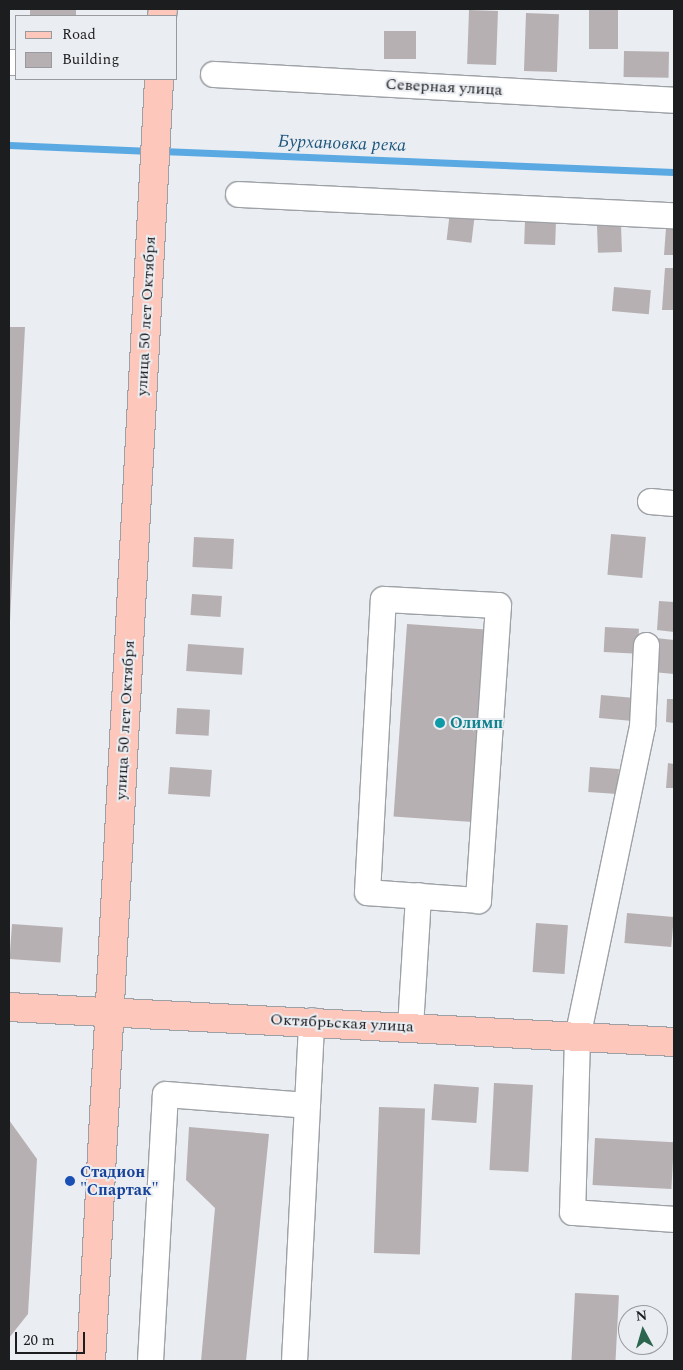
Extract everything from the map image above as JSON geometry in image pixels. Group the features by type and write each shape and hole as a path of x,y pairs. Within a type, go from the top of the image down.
{"main road":[{"name":"улица 50 лет Октября","path":"91,1361 159,80"},
{"name":"Октябрьская улица","path":"9,1007 109,1014 311,1020 674,1042"}],"street":[{"name":"Северная улица","path":"213,74 674,100"},
{"path":"238,194 674,215"},
{"path":"384,599 498,605 478,900 418,895 367,892 384,599"},
{"path":"646,644 642,726 578,1037 572,1212 674,1219"},
{"path":"410,1026 418,895"},
{"path":"294,1361 311,1020"},
{"path":"150,1361 166,1094 307,1105"}],"building":[{"path":"30,9 76,9 76,15 30,15"},
{"path":"589,9 618,9 618,49 589,49"},
{"path":"469,10 498,11 496,65 467,64"},
{"path":"526,13 559,14 557,72 524,71"},
{"path":"384,31 416,31 416,59 384,59"},
{"path":"624,51 669,52 669,78 624,77"},
{"path":"450,212 475,215 471,243 447,240"},
{"path":"525,220 556,221 555,245 524,244"},
{"path":"621,225 622,252 598,253 597,226"},
{"path":"666,228 674,228 674,255 664,255"},
{"path":"665,268 674,268 674,310 662,310"},
{"path":"614,287 651,290 649,314 612,311"},
{"path":"9,327 25,327 10,621 9,621"},
{"path":"611,534 646,537 642,578 607,575"},
{"path":"194,537 234,539 232,569 192,567"},
{"path":"192,594 222,596 220,617 191,615"},
{"path":"659,601 674,602 674,632 657,630"},
{"name":"Олимп","path":"407,624 486,630 472,822 394,817"},
{"path":"605,627 639,629 638,654 604,652"},
{"path":"656,638 674,640 674,674 653,672"},
{"path":"188,644 244,648 242,675 186,671"},
{"path":"601,695 635,698 633,721 599,718"},
{"path":"667,699 674,699 674,723 666,722"},
{"path":"177,708 210,710 209,736 176,734"},
{"path":"668,763 674,764 674,788 666,788"},
{"path":"170,767 212,770 210,797 168,794"},
{"path":"590,767 619,769 617,794 588,792"},
{"path":"627,913 674,917 671,947 624,943"},
{"path":"536,923 568,925 565,974 533,972"},
{"path":"12,924 63,928 60,962 10,959"},
{"path":"494,1083 533,1085 528,1172 489,1170"},
{"path":"434,1084 479,1087 476,1123 431,1120"},
{"path":"379,1107 425,1109 420,1255 374,1253"},
{"path":"9,1120 37,1159 28,1314 9,1338"},
{"path":"189,1127 269,1134 246,1361 201,1361 215,1208 186,1180"},
{"path":"595,1138 674,1142 671,1189 593,1185"},
{"path":"575,1293 619,1295 615,1361 571,1361"}],"waterway":[{"name":"Бурхановка река","path":"9,145 151,151"},
{"name":"Бурхановка река","path":"161,151 674,172"}],"place":[{"name":"Олимп","path":"440,723"},
{"name":"Стадион \"Спартак\"","path":"70,1181"}]}
